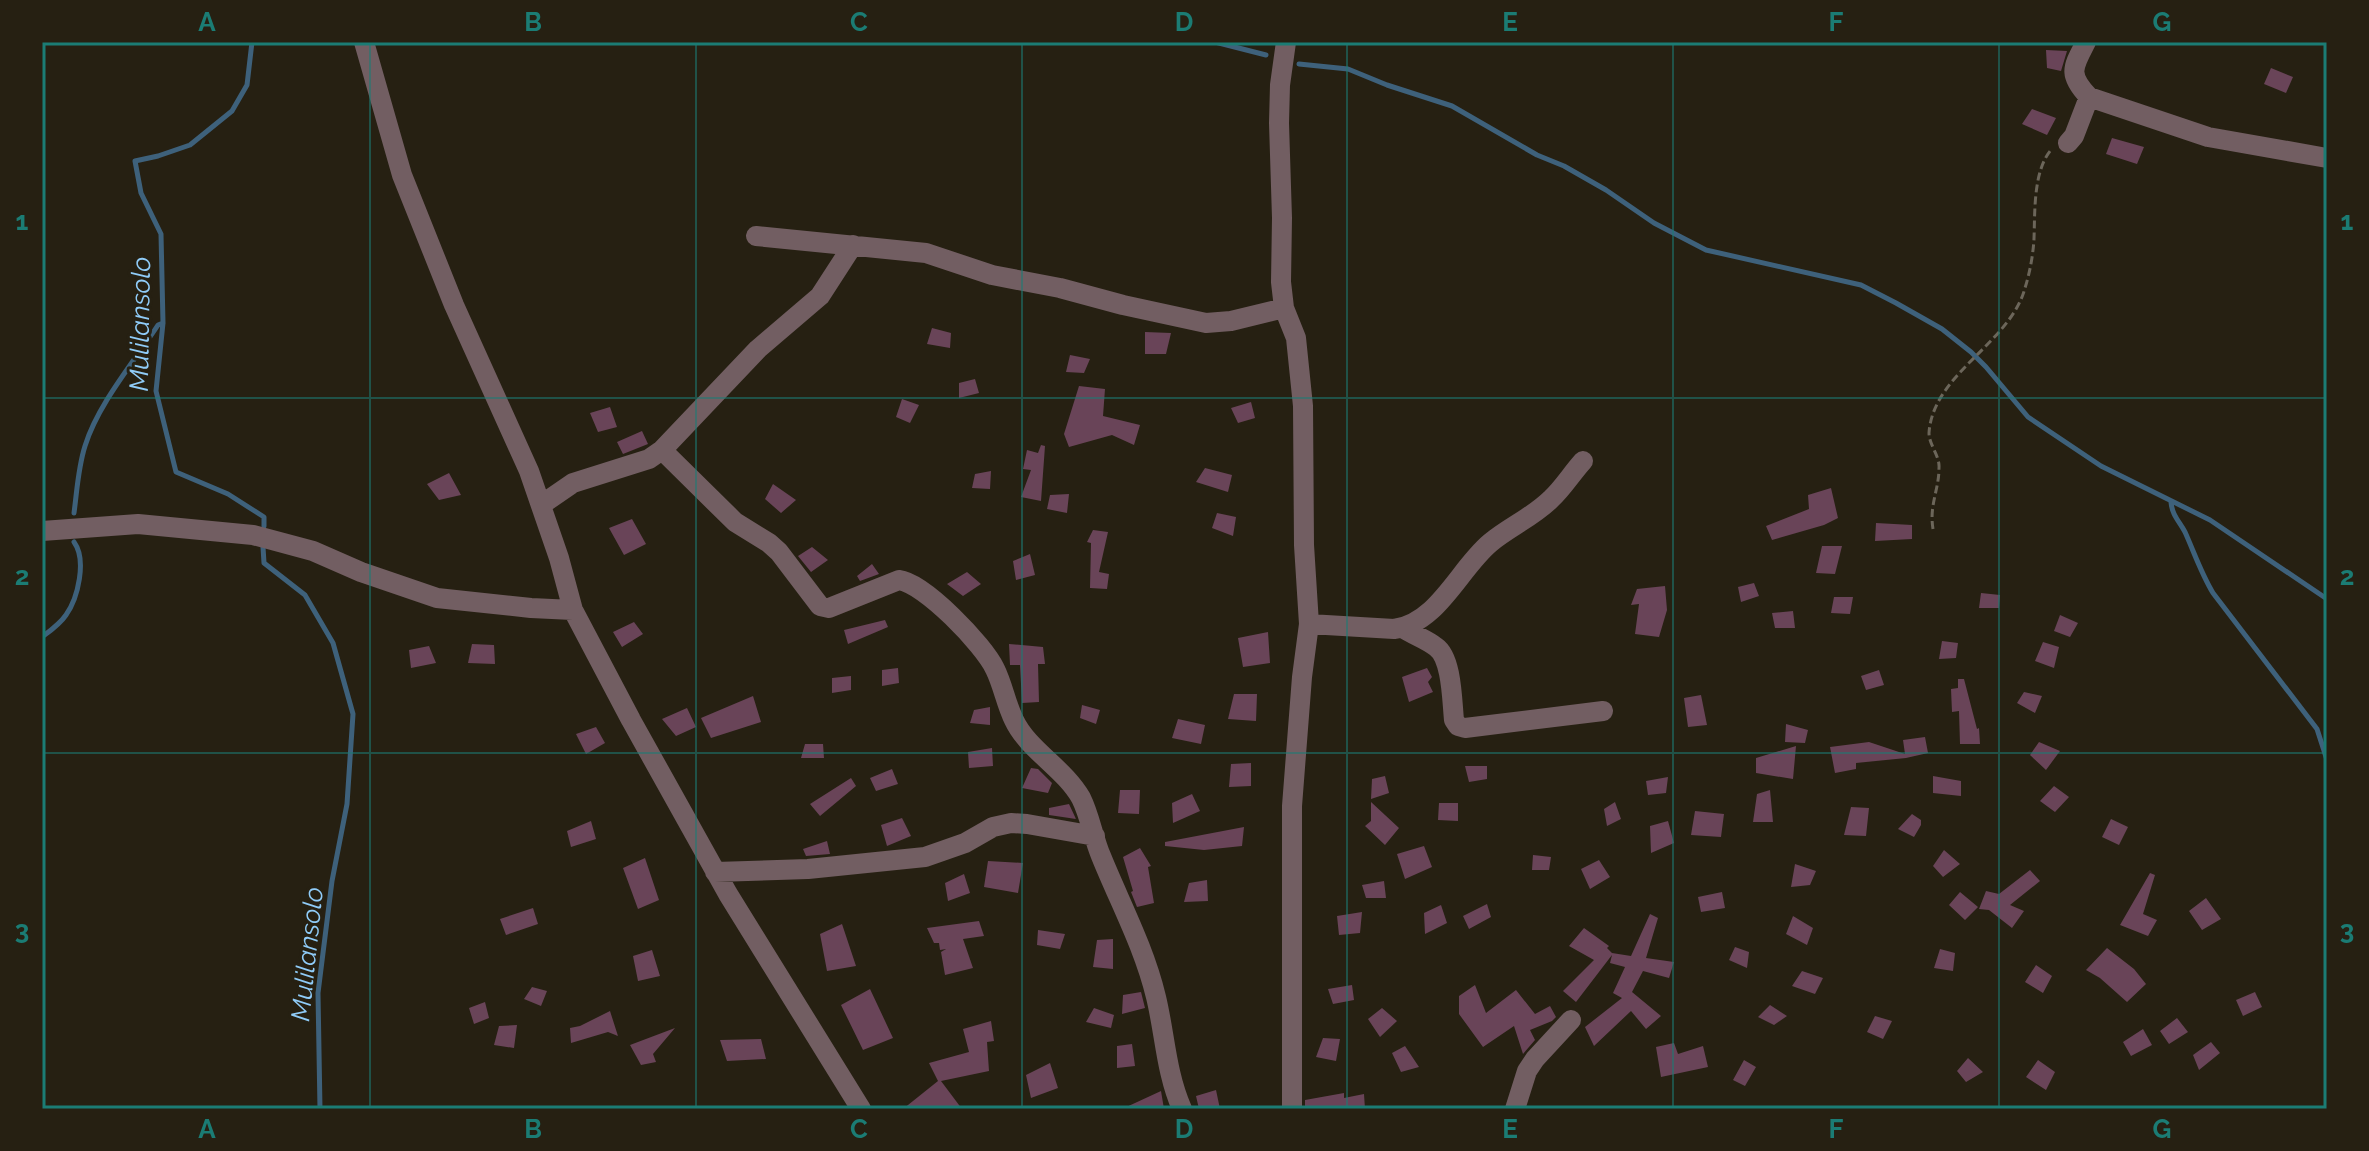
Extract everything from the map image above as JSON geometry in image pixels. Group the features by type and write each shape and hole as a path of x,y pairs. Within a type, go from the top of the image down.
{"street":[{"path":"364,42 402,175 454,305 529,471 573,610 715,872 861,1109"},
{"path":"1286,42 1279,123 1281,282 1284,308 1296,338 1303,406 1304,545 1309,624 1292,806 1292,1109"},
{"path":"2086,42 2073,75 2089,97 2208,137 2327,158"},
{"path":"2068,143 2074,136 2089,97"},
{"path":"756,236 926,253 992,275 1206,323 1231,321 1284,308"},
{"path":"541,505 573,483 649,459 662,450 758,349 820,296 853,245"},
{"path":"662,450 735,522 779,552 820,606 829,608 899,580 907,581 939,605 984,650 995,668 1021,734 1065,775 1081,799 1099,851 1140,946 1155,992 1171,1079 1182,1109"},
{"path":"1403,628 1419,620 1437,604 1492,542 1550,500 1583,461"},
{"path":"42,531 138,524 253,535 313,551 361,572 437,598 573,610"},
{"path":"1309,624 1403,628 1438,647 1447,666 1454,720 1458,726 1465,728 1603,711"},
{"path":"715,872 808,869 925,857 965,843 993,827 1011,823 1095,836"},
{"path":"1515,1109 1527,1071 1571,1020"}],"path":[{"path":"1933,529 1931,516 1940,466 1929,437 1932,417 1945,391 2017,309 2025,289 2034,242 2035,202 2044,158 2054,146 2068,143"}],"building":[{"path":"2046,50 2067,51 2061,71 2047,68"},
{"path":"2271,68 2293,77 2286,93 2264,84"},
{"path":"2032,109 2056,118 2047,135 2022,124"},
{"path":"2112,138 2144,147 2137,164 2106,154"},
{"path":"932,328 951,333 950,348 927,344"},
{"path":"1145,332 1171,333 1166,354 1145,354"},
{"path":"1070,355 1090,359 1084,373 1066,372"},
{"path":"975,379 979,393 959,398 959,383"},
{"path":"1079,386 1105,389 1103,416 1140,425 1134,445 1112,435 1069,447 1064,434"},
{"path":"902,399 919,405 910,423 896,417"},
{"path":"1251,402 1255,418 1238,423 1231,408"},
{"path":"610,407 617,427 598,432 590,413"},
{"path":"642,431 648,444 623,454 617,442"},
{"path":"1041,445 1045,446 1041,501 1021,497 1031,470 1023,469 1027,450 1038,453"},
{"path":"1205,468 1232,475 1228,492 1196,482"},
{"path":"991,471 990,489 972,488 975,474"},
{"path":"449,473 461,495 439,500 427,484"},
{"path":"773,484 796,500 781,513 765,499"},
{"path":"1831,488 1838,518 1772,540 1766,526 1809,509 1808,495"},
{"path":"1069,494 1067,513 1047,509 1050,495"},
{"path":"1217,513 1236,517 1233,536 1212,528"},
{"path":"632,519 646,544 624,555 609,528"},
{"path":"1876,523 1912,525 1912,539 1875,541"},
{"path":"1093,530 1108,532 1099,572 1109,574 1107,589 1090,588 1091,543 1087,542"},
{"path":"1822,546 1842,546 1835,574 1816,573"},
{"path":"812,547 828,560 811,572 798,556"},
{"path":"1030,554 1035,575 1016,580 1013,561"},
{"path":"872,564 879,574 860,581 857,576"},
{"path":"967,572 981,584 963,596 947,584"},
{"path":"1754,583 1759,596 1741,602 1738,587"},
{"path":"1665,586 1667,610 1659,637 1635,634 1639,604 1631,605 1637,589"},
{"path":"1981,593 2000,595 1999,608 1979,608"},
{"path":"1834,597 1853,597 1850,614 1831,613"},
{"path":"1793,611 1795,628 1775,628 1772,613"},
{"path":"2060,615 2078,623 2070,637 2054,631"},
{"path":"885,620 888,627 848,644 844,630"},
{"path":"634,622 643,634 622,647 613,632"},
{"path":"1268,632 1270,663 1243,667 1238,638"},
{"path":"1942,641 1958,643 1956,658 1939,659"},
{"path":"2043,642 2059,647 2054,668 2035,661"},
{"path":"472,644 494,645 495,664 468,663"},
{"path":"1009,644 1043,647 1045,664 1038,664 1039,702 1022,703 1020,665 1010,665"},
{"path":"429,646 436,663 411,668 409,650"},
{"path":"898,668 899,683 882,686 882,670"},
{"path":"1427,668 1432,677 1428,682 1433,692 1409,702 1402,677"},
{"path":"1879,670 1884,685 1866,690 1861,676"},
{"path":"851,676 851,690 832,693 832,678"},
{"path":"1958,679 1964,679 1979,728 1980,744 1960,744 1959,711 1952,712 1951,689 1958,688"},
{"path":"2024,692 2042,696 2035,713 2017,703"},
{"path":"1234,694 1257,694 1256,721 1228,719"},
{"path":"1701,695 1707,725 1688,727 1684,698"},
{"path":"753,696 761,722 711,738 701,718"},
{"path":"1082,705 1100,710 1096,724 1080,718"},
{"path":"990,707 990,725 970,723 974,710"},
{"path":"687,708 696,727 676,736 662,719"},
{"path":"1178,719 1205,725 1201,744 1172,738"},
{"path":"1786,724 1808,730 1805,743 1785,742"},
{"path":"596,727 605,743 586,754 576,734"},
{"path":"1925,737 1928,753 1856,763 1856,769 1835,773 1830,747 1869,742 1905,754 1903,740"},
{"path":"2039,742 2060,751 2046,770 2030,755"},
{"path":"805,744 823,744 824,758 801,758"},
{"path":"1796,746 1793,779 1756,773 1756,758"},
{"path":"992,748 993,766 969,768 968,752"},
{"path":"1251,763 1251,786 1229,787 1231,764"},
{"path":"1465,766 1487,766 1487,779 1469,782"},
{"path":"1031,768 1038,769 1052,783 1048,793 1022,788"},
{"path":"892,769 898,784 876,791 870,778"},
{"path":"1385,776 1389,793 1371,799 1372,779"},
{"path":"1933,776 1961,781 1961,796 1933,793"},
{"path":"1668,777 1666,793 1648,795 1646,781"},
{"path":"851,778 856,786 820,816 810,804"},
{"path":"2054,786 2069,797 2055,812 2040,801"},
{"path":"1120,790 1140,790 1139,814 1118,813"},
{"path":"1770,790 1773,822 1753,822 1757,794"},
{"path":"1192,794 1200,811 1173,823 1172,803"},
{"path":"1371,802 1399,828 1385,845 1365,826 1371,821"},
{"path":"1615,802 1621,819 1607,826 1604,809"},
{"path":"1439,803 1458,803 1458,821 1438,820"},
{"path":"1069,804 1076,819 1049,815 1049,808"},
{"path":"1851,807 1869,808 1866,836 1844,835"},
{"path":"1695,811 1724,814 1721,837 1691,835"},
{"path":"1912,814 1921,820 1914,837 1898,829"},
{"path":"902,818 911,836 887,846 881,825"},
{"path":"2111,819 2128,827 2119,845 2102,837"},
{"path":"591,821 596,839 571,847 567,831"},
{"path":"1668,821 1674,843 1651,853 1650,826"},
{"path":"1244,827 1242,846 1204,850 1165,846 1165,842"},
{"path":"827,841 830,854 806,856 803,849"},
{"path":"1424,846 1432,867 1405,879 1397,854"},
{"path":"1140,848 1151,866 1148,867 1154,903 1137,907 1123,857"},
{"path":"1944,850 1960,864 1943,877 1933,866"},
{"path":"1533,855 1551,857 1549,870 1532,870"},
{"path":"645,858 659,900 638,909 623,868"},
{"path":"1599,860 1610,877 1590,889 1581,869"},
{"path":"988,861 1023,863 1018,893 984,887"},
{"path":"1795,864 1816,871 1810,885 1791,887"},
{"path":"2030,870 2040,881 2010,905 2024,911 2012,928 1989,910 1979,909 1986,891 1999,894"},
{"path":"2150,873 2155,875 2143,914 2157,920 2148,936 2120,925"},
{"path":"964,874 970,893 948,901 945,883"},
{"path":"1207,880 1208,901 1184,902 1189,883"},
{"path":"1384,881 1386,898 1366,898 1362,885"},
{"path":"1722,892 1725,908 1701,912 1698,897"},
{"path":"1960,892 1978,907 1965,920 1949,905"},
{"path":"2206,898 2221,919 2202,930 2189,911"},
{"path":"1487,904 1491,917 1469,929 1463,916"},
{"path":"1441,905 1447,923 1425,934 1424,913"},
{"path":"533,908 538,924 506,935 500,919"},
{"path":"1362,912 1360,933 1339,935 1337,916"},
{"path":"1650,914 1658,918 1646,958 1674,962 1669,978 1643,971 1632,992 1661,1016 1646,1029 1631,1011 1594,1046 1585,1027 1622,998 1613,993 1625,967 1610,963 1612,955 1576,1002 1563,991 1594,960 1569,946 1584,928 1609,946 1607,948 1612,953 1631,956"},
{"path":"1793,916 1813,928 1807,945 1786,934"},
{"path":"979,921 984,936 963,939 973,968 945,975 941,952 946,949 940,950 939,943 934,943 927,928"},
{"path":"842,924 856,966 827,971 820,934"},
{"path":"1038,930 1065,934 1060,949 1037,945"},
{"path":"1113,939 1113,969 1093,967 1097,940"},
{"path":"1735,947 1749,952 1747,968 1729,960"},
{"path":"2107,948 2134,969 2146,984 2127,1002 2086,970"},
{"path":"1940,949 1955,953 1953,971 1934,968"},
{"path":"652,950 660,976 638,981 633,956"},
{"path":"2036,965 2052,976 2043,993 2025,982"},
{"path":"1802,971 1823,978 1815,994 1792,986"},
{"path":"1352,985 1354,1000 1333,1004 1328,989"},
{"path":"1475,985 1486,1013 1516,990 1535,1014 1550,1006 1556,1017 1530,1030 1535,1040 1523,1054 1514,1026 1483,1047 1459,1014 1459,996"},
{"path":"532,987 547,991 541,1006 524,999"},
{"path":"870,989 893,1038 863,1050 841,1005"},
{"path":"1141,992 1145,1008 1122,1014 1123,995"},
{"path":"2255,992 2262,1007 2243,1016 2236,1000"},
{"path":"485,1002 489,1018 474,1024 469,1008"},
{"path":"1770,1005 1787,1016 1774,1025 1758,1017"},
{"path":"1094,1008 1114,1015 1111,1028 1086,1022"},
{"path":"1382,1008 1397,1021 1380,1037 1368,1019"},
{"path":"610,1011 618,1036 608,1032 571,1043 570,1028"},
{"path":"1875,1016 1892,1021 1883,1039 1867,1032"},
{"path":"2177,1018 2188,1032 2169,1044 2160,1031"},
{"path":"991,1021 994,1041 987,1042 989,1071 941,1081 962,1109 903,1109 938,1081 929,1063 969,1052 963,1029"},
{"path":"517,1025 514,1048 494,1045 499,1026"},
{"path":"675,1028 653,1054 656,1062 641,1065 630,1045"},
{"path":"2143,1029 2152,1045 2131,1056 2123,1042"},
{"path":"1323,1038 1340,1039 1336,1061 1316,1057"},
{"path":"761,1039 766,1059 727,1061 720,1040"},
{"path":"2211,1042 2220,1053 2199,1070 2193,1055"},
{"path":"1674,1043 1678,1054 1703,1046 1708,1067 1661,1077 1656,1047"},
{"path":"1132,1044 1135,1066 1117,1068 1117,1046"},
{"path":"1405,1046 1419,1067 1401,1072 1392,1053"},
{"path":"1968,1058 1983,1072 1966,1082 1957,1071"},
{"path":"1744,1060 1756,1067 1745,1086 1733,1080"},
{"path":"2038,1060 2055,1072 2046,1090 2026,1077"},
{"path":"1050,1063 1058,1088 1031,1098 1026,1075"},
{"path":"1216,1090 1220,1109 1199,1109 1196,1096"},
{"path":"1161,1091 1164,1109 1122,1109"},
{"path":"1344,1093 1344,1098 1364,1094 1365,1109 1305,1109 1305,1100"}],"waterway":[{"name":"Mulilansolo","path":"252,42 247,85 232,111 190,145 135,161 141,193 161,234 163,323 156,391 176,472 228,494 264,517 264,526"},
{"path":"1215,42 1266,55"},
{"path":"1299,64 1348,69 1452,106 1537,155 1564,166 1654,223 1706,250 1861,285 1896,303 1942,329 1971,352 2028,417 2101,466 2210,520 2327,599"},
{"path":"74,513 81,463 91,430 117,384 158,325 163,323"},
{"path":"2171,502 2213,593 2317,729 2327,760"},
{"path":"42,637 64,618 74,599 80,569 74,542"},
{"name":"Mulilansolo","path":"263,547 264,563 305,595 333,643 353,714 347,804 332,881 318,993 320,1109"}]}
